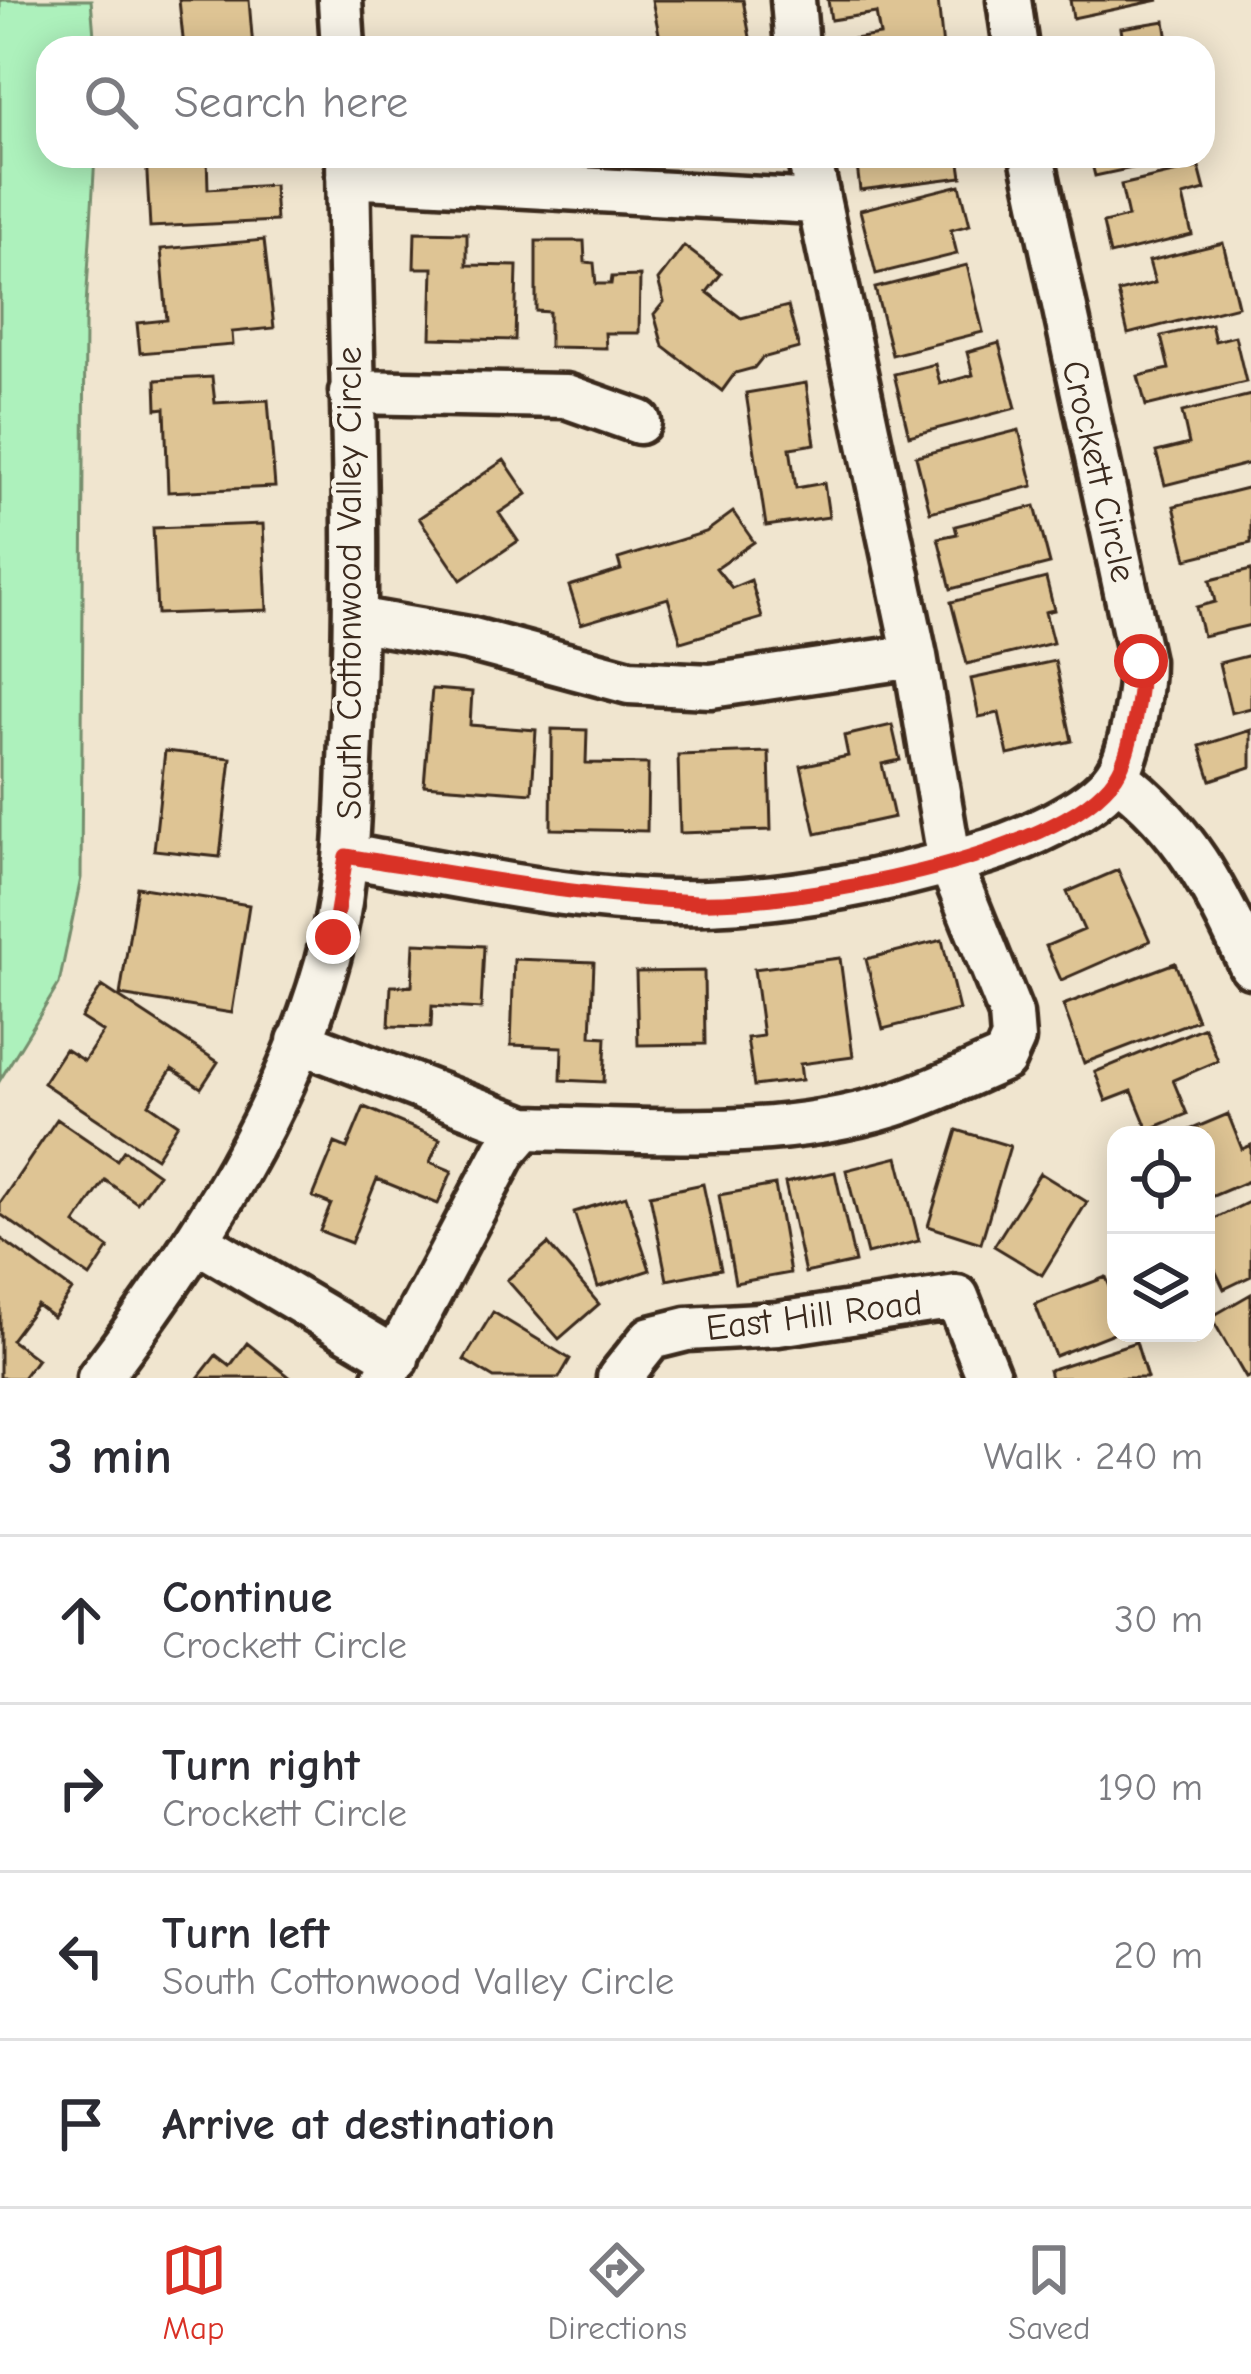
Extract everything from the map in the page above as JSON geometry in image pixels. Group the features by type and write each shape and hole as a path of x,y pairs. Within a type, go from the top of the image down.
{"street":[{"path":"340,0 342,36"},
{"path":"793,0 796,36"},
{"path":"1009,0 1014,36"},
{"name":"South Cottonwood Valley Circle","path":"99,1378 199,1242 299,1041 333,937 346,856 355,619 348,168"},
{"path":"374,168 815,202"},
{"path":"299,1041 525,1128 738,1132 892,1105 1004,1059 1012,1039 1011,1014 950,862 915,656 811,168"},
{"name":"Crockett Circle","path":"1035,168 1141,661 1141,690 1116,776"},
{"path":"351,392 566,396 639,422"},
{"path":"355,619 469,639 629,682 711,686 915,656"},
{"path":"346,856 572,893 702,902 797,896 887,881 1033,835 1116,776 1159,808 1186,843 1251,966"},
{"path":"199,1242 391,1368 505,1150 525,1128"},
{"name":"East Hill Road","path":"619,1378 651,1338 688,1329 778,1324 957,1297 988,1378"}],"green space":[{"path":"0,0 91,0 94,36 36,36 36,168 94,168 85,323 81,878 59,984 0,1080"}],"building":[{"path":"179,0 249,0 252,36 183,36"},
{"path":"652,0 743,0 750,36 660,36"},
{"path":"828,0 938,0 942,36 873,36 880,35 876,13 831,20"},
{"path":"1070,0 1159,0 1073,18"},
{"path":"1165,21 1167,36 1122,36 1121,28"},
{"path":"147,168 207,168 208,189 274,185 276,221 150,227"},
{"path":"857,168 961,168 962,177 860,190"},
{"path":"1093,168 1132,168 1095,176"},
{"path":"1199,168 1205,190 1183,196 1192,235 1110,255 1103,223 1128,217 1121,185"},
{"path":"960,185 970,225 951,230 957,254 876,274 860,210"},
{"path":"415,232 467,233 467,265 517,266 515,340 431,338 433,268 414,268"},
{"path":"264,240 274,328 232,332 233,345 140,353 137,323 167,320 161,249"},
{"path":"536,241 584,241 585,262 594,263 596,284 611,284 612,277 640,276 639,333 605,333 606,348 549,347 549,312 536,311"},
{"path":"1223,243 1238,306 1128,334 1118,292 1155,283 1149,261"},
{"path":"684,246 721,274 707,292 741,318 788,306 799,348 762,358 754,368 735,373 722,391 663,346 654,314 664,302 658,280"},
{"path":"967,265 983,332 892,355 875,288"},
{"path":"1211,324 1215,341 1235,336 1246,382 1146,406 1138,376 1169,369 1161,336"},
{"path":"999,343 1016,408 909,436 894,374 935,364 940,384 973,375 967,352"},
{"path":"212,377 215,403 268,400 275,487 168,492 165,408 157,409 156,380"},
{"path":"806,383 815,444 790,448 796,488 824,483 829,517 766,526 746,393"},
{"path":"1251,395 1251,463 1165,485 1156,452 1189,444 1182,412"},
{"path":"1019,430 1033,486 930,512 916,456"},
{"path":"504,460 527,494 499,513 518,541 461,580 419,518"},
{"path":"1251,487 1251,543 1187,559 1174,506"},
{"path":"1035,506 1050,564 951,589 938,538 957,534 955,526"},
{"path":"733,512 754,542 716,568 732,588 751,580 762,618 681,642 668,598 581,624 569,586 621,570 618,559 706,532"},
{"path":"263,524 267,610 157,614 153,528"},
{"path":"1251,570 1251,625 1203,636 1196,607 1215,602 1210,580"},
{"path":"1046,578 1054,610 1045,612 1053,643 967,664 951,602"},
{"path":"1251,655 1251,708 1231,713 1219,663"},
{"path":"1055,661 1072,741 1008,755 999,713 979,717 971,679"},
{"path":"432,689 472,692 470,725 536,730 532,793 424,785"},
{"path":"892,725 900,760 882,764 894,817 816,834 801,766 848,756 844,736"},
{"path":"552,729 587,730 586,763 648,764 647,831 551,829"},
{"path":"1251,730 1251,767 1211,780 1200,746"},
{"path":"165,751 231,758 220,857 154,850"},
{"path":"769,752 771,830 680,833 678,755"},
{"path":"1118,870 1150,941 1061,980 1046,946 1084,930 1067,892"},
{"path":"137,887 249,905 232,1013 120,995"},
{"path":"942,940 959,1010 883,1029 866,959"},
{"path":"414,943 484,946 481,1009 432,1006 431,1027 389,1026 391,986 412,986"},
{"path":"840,958 853,1057 800,1064 802,1080 754,1086 747,1038 763,1036 754,969"},
{"path":"514,959 594,962 591,1036 606,1037 604,1082 561,1080 562,1047 511,1045"},
{"path":"1175,963 1197,1020 1084,1063 1063,1005"},
{"path":"704,971 705,1044 638,1045 636,972"},
{"path":"102,986 218,1062 201,1088 172,1069 149,1104 178,1124 156,1158 43,1083 65,1049 84,1061 103,1032 81,1018"},
{"path":"1204,1027 1218,1061 1173,1080 1187,1114 1158,1126 1146,1126 1132,1091 1106,1101 1095,1072"},
{"path":"364,1107 440,1139 430,1162 452,1171 438,1204 377,1179 351,1243 320,1231 331,1204 313,1197 335,1143 347,1148"},
{"path":"1228,1114 1242,1149 1251,1145 1251,1180 1215,1195 1215,1126 1199,1126"},
{"path":"57,1119 117,1160 124,1150 158,1174 137,1203 105,1180 75,1224 109,1248 90,1277 0,1214 0,1203"},
{"path":"957,1130 1010,1146 981,1243 928,1226"},
{"path":"898,1157 919,1241 867,1254 846,1170"},
{"path":"835,1172 855,1262 805,1273 785,1183"},
{"path":"1040,1173 1087,1202 1042,1275 994,1246"},
{"path":"703,1184 721,1269 667,1280 650,1195"},
{"path":"775,1185 790,1273 735,1283 719,1195"},
{"path":"626,1196 650,1270 598,1287 574,1212"},
{"path":"1251,1201 1251,1276 1224,1289 1215,1270 1215,1219"},
{"path":"0,1238 72,1290 53,1317 37,1305 11,1340 37,1359 23,1378 0,1378"},
{"path":"548,1244 599,1304 559,1339 507,1280"},
{"path":"1106,1277 1107,1336 1055,1356 1035,1304"},
{"path":"1251,1294 1251,1376 1246,1378 1215,1324 1215,1315"},
{"path":"493,1312 570,1359 559,1378 494,1378 464,1360"},
{"path":"1136,1342 1147,1378 1051,1378 1049,1370"},
{"path":"247,1343 291,1378 198,1378 216,1355 230,1366"}],"route":[{"path":"333,937 346,856 572,893 702,902 797,896 887,881 988,852 1033,835 1116,776 1141,690 1141,661"}]}
